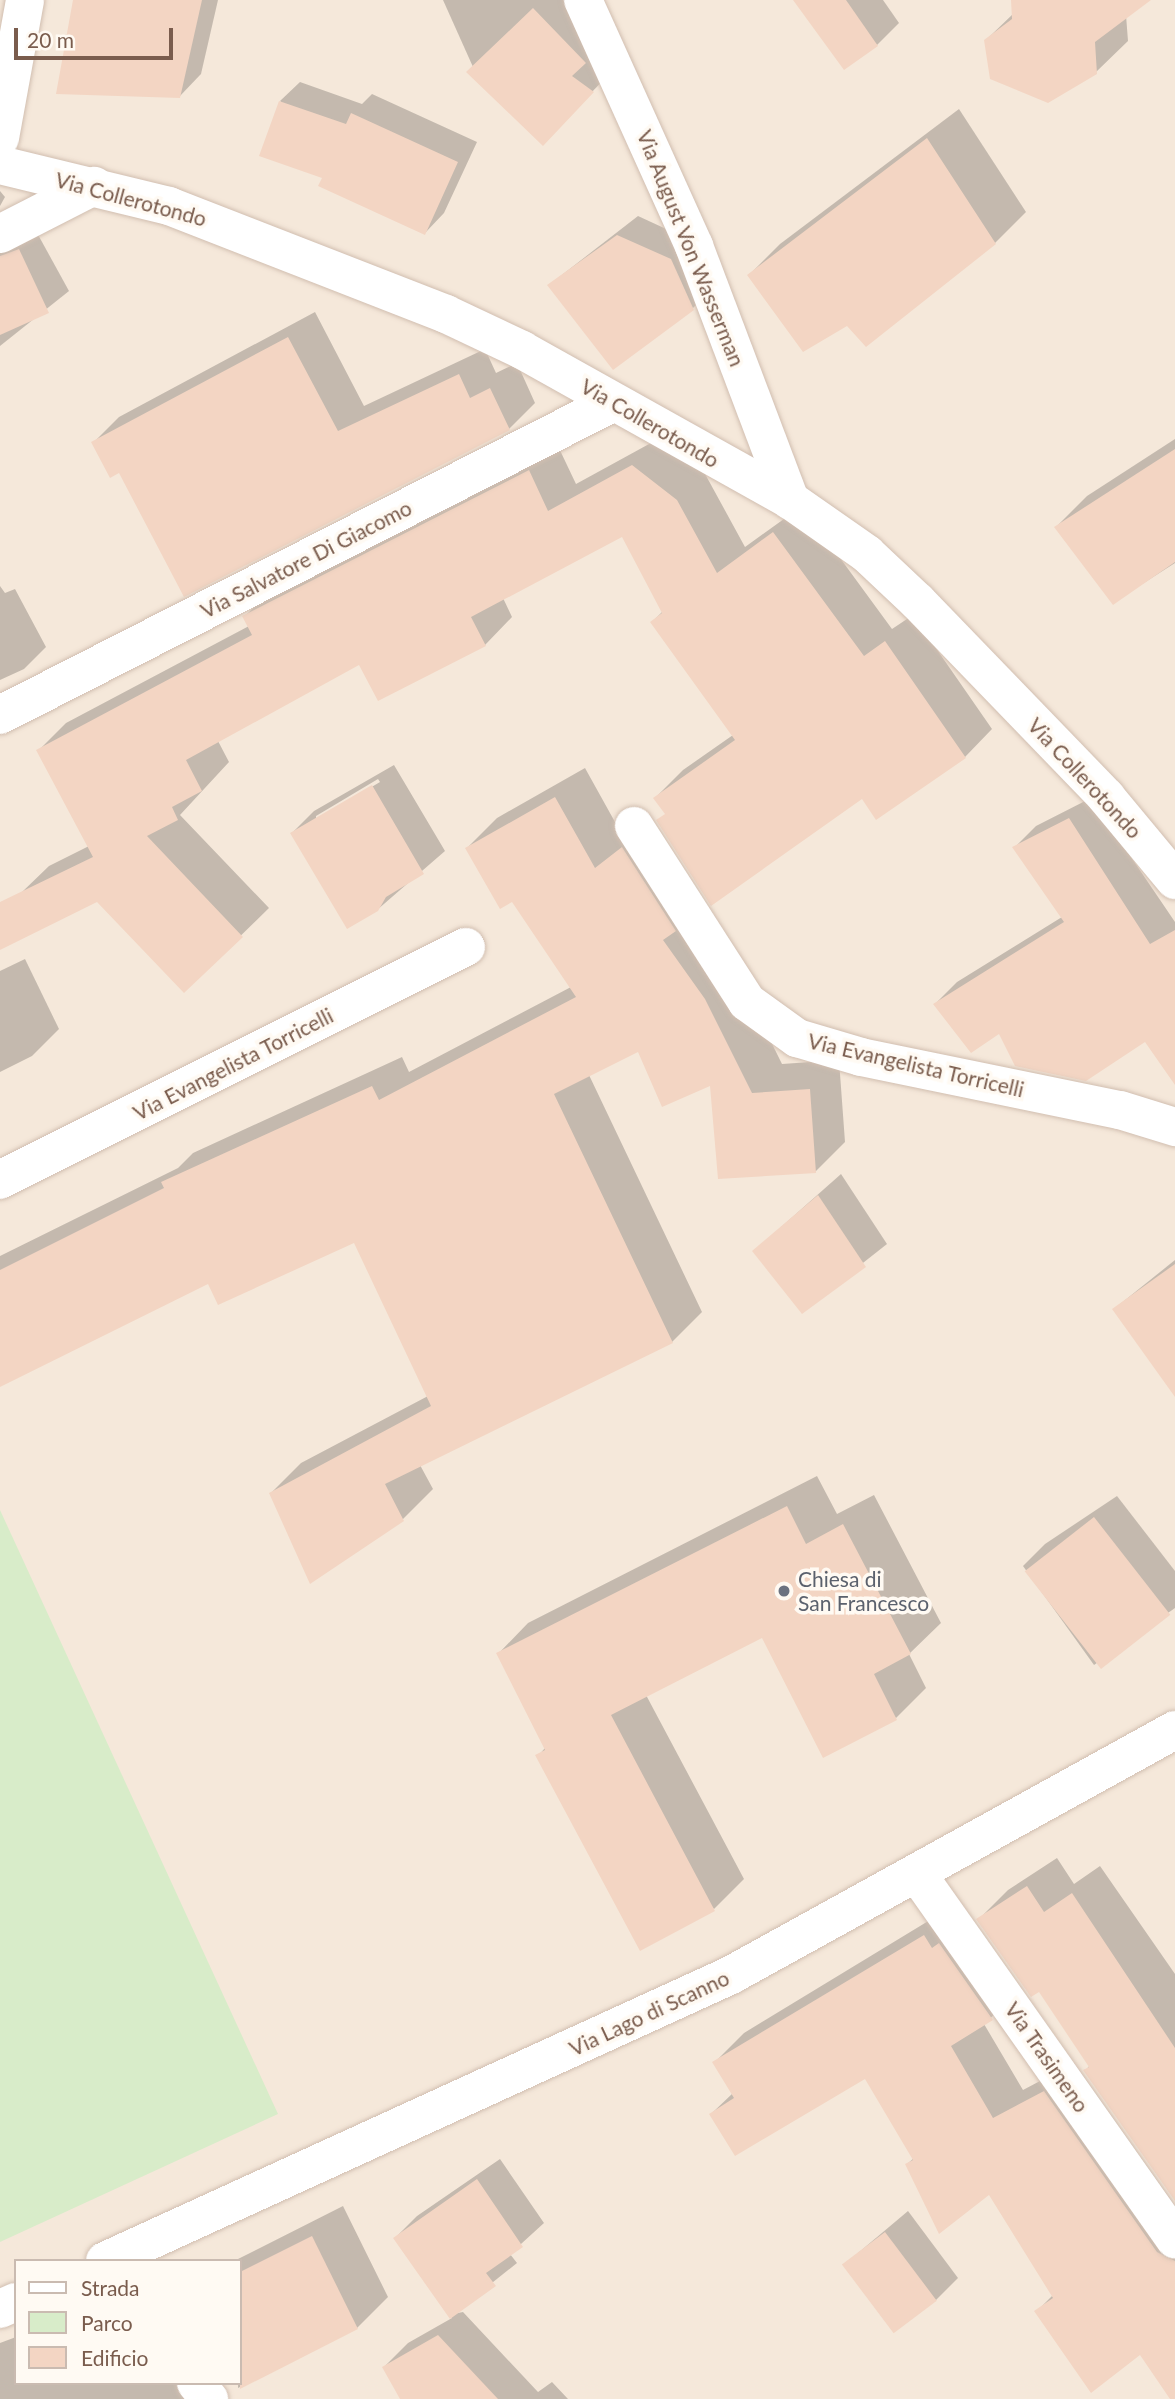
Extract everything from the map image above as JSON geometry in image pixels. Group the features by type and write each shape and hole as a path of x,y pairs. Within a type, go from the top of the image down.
{"street":[{"path":"0,138 24,0"},
{"name":"Via August Von Wasserman","path":"583,0 694,246 790,500"},
{"name":"Via Collerotondo","path":"0,165 94,186 202,217 388,289 483,330 790,500 892,576 1106,797 1175,880"},
{"path":"0,234 94,186"},
{"name":"Via Salvatore Di Giacomo","path":"0,715 612,403"},
{"name":"Via Evangelista Torricelli","path":"634,826 747,1002 797,1038 861,1057 1119,1110 1175,1127"},
{"name":"Via Evangelista Torricelli","path":"0,1180 466,947"},
{"name":"Via Lago di Scanno","path":"109,2259 674,2003 918,1875 1175,1730"},
{"name":"Via Trasimeno","path":"918,1875 1175,2239"},
{"path":"198,2385 209,2399"}],"shaded area":[{"path":"0,0 1175,0 1175,2399 0,2399"}],"green space":[{"path":"0,1510 278,2114 0,2242"}],"building":[{"path":"73,0 202,0 180,98 56,94"},
{"path":"793,0 846,0 878,46 844,70"},
{"path":"1011,0 1151,0 1095,42 1097,74 1048,103 990,79 984,40 1012,19"},
{"path":"533,8 586,63 572,76 594,92 543,146 466,72"},
{"path":"279,101 346,124 351,113 458,162 425,235 318,186 322,178 259,156"},
{"path":"927,138 996,244 866,347 847,326 803,352 747,275"},
{"path":"617,235 671,259 694,310 613,370 547,285"},
{"path":"19,249 49,313 0,335 0,256"},
{"path":"288,337 338,431 459,374 470,398 490,388 510,430 184,597 119,473 110,478 91,442"},
{"path":"1175,449 1175,562 1113,605 1054,527"},
{"path":"632,465 677,500 717,573 773,532 864,656 885,641 966,758 876,820 862,799 711,906 656,820 665,814 653,798 735,740 650,622 662,613 622,537 471,617 486,646 378,701 359,665 186,760 202,791 172,807 178,820 147,836 243,937 184,993 97,902 0,950 0,902 93,857 36,750 252,635 242,616 529,470 548,511"},
{"path":"372,785 424,874 386,897 378,911 347,929 290,833"},
{"path":"555,797 595,868 622,847 676,931 663,940 705,999 752,1093 810,1089 816,1173 718,1179 710,1086 662,1107 638,1052 554,1094 673,1343 385,1484 404,1521 310,1584 269,1493 431,1406 354,1243 218,1305 208,1284 0,1387 0,1270 164,1188 161,1182 372,1086 379,1100 576,997 512,902 500,909 465,848"},
{"path":"1069,818 1150,944 1175,930 1175,1085 1145,1042 1086,1081 1015,1066 999,1034 971,1053 933,1004 1064,922 1012,847"},
{"path":"818,1195 866,1267 802,1314 752,1251"},
{"path":"1175,1264 1175,1397 1112,1309"},
{"path":"787,1506 806,1544 843,1524 911,1654 874,1674 897,1720 823,1758 762,1638 611,1715 715,1911 640,1951 535,1755 545,1750 496,1653"},
{"path":"1094,1517 1170,1615 1101,1669 1025,1571"},
{"path":"1027,1886 1044,1912 1072,1893 1175,2048 1175,2201 1083,2070 1089,2067 1039,1992 1031,1997 976,1919"},
{"path":"924,1935 932,1948 939,1943 993,2020 951,2046 993,2118 1044,2091 1157,2252 1175,2261 1175,2399 1170,2399 1140,2355 1091,2393 1034,2311 1053,2298 989,2195 939,2234 905,2164 913,2160 865,2079 735,2156 709,2114 734,2098 712,2062"},
{"path":"477,2179 523,2247 486,2273 496,2286 450,2319 393,2238"},
{"path":"885,2232 937,2301 894,2333 842,2264"},
{"path":"312,2236 358,2329 240,2389 242,2271"},
{"path":"438,2335 498,2399 400,2399 382,2367"}],"place":[{"name":"Chiesa di San Francesco","path":"784,1591"}]}
